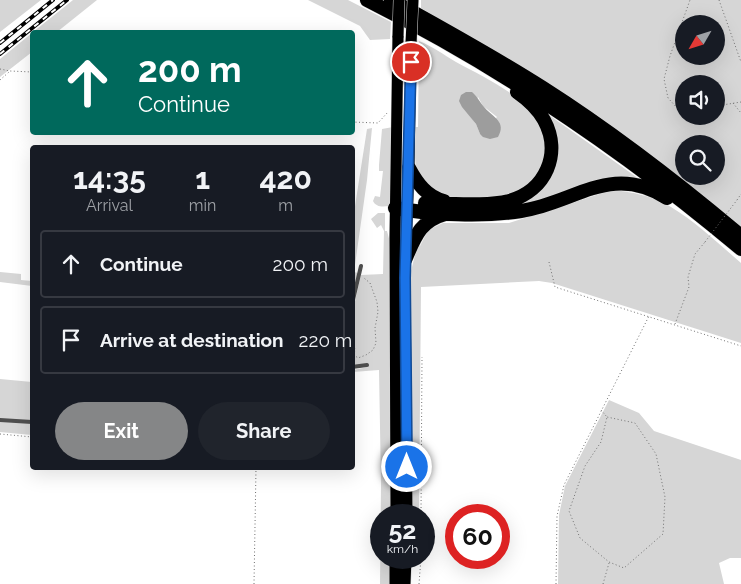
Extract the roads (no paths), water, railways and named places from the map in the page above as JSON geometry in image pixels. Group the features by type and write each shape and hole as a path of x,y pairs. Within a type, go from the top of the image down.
{"highway":[{"path":"367,0 454,47 533,94 646,172 741,249"},
{"path":"391,0 543,88 651,163 741,236"},
{"path":"401,272 416,236 424,224 452,208 508,201 522,196 541,182 550,162 552,149 549,133 533,106 520,94 454,47"},
{"path":"409,168 417,182 431,195 452,208"},
{"path":"404,207 452,208 508,213 524,211 601,185 628,183 654,190 720,231"}],"main road":[{"path":"396,504 404,207 398,36 400,0"},
{"path":"404,207 409,168 413,0"},
{"path":"401,272 406,504"},
{"path":"395,569 395,584"},
{"path":"405,584 406,569"}],"lane":[{"path":"355,292 361,266"},
{"path":"355,367 367,365"},
{"path":"0,420 30,422"}],"railway":[{"path":"0,43 53,0"},
{"path":"0,54 67,0"}]}
